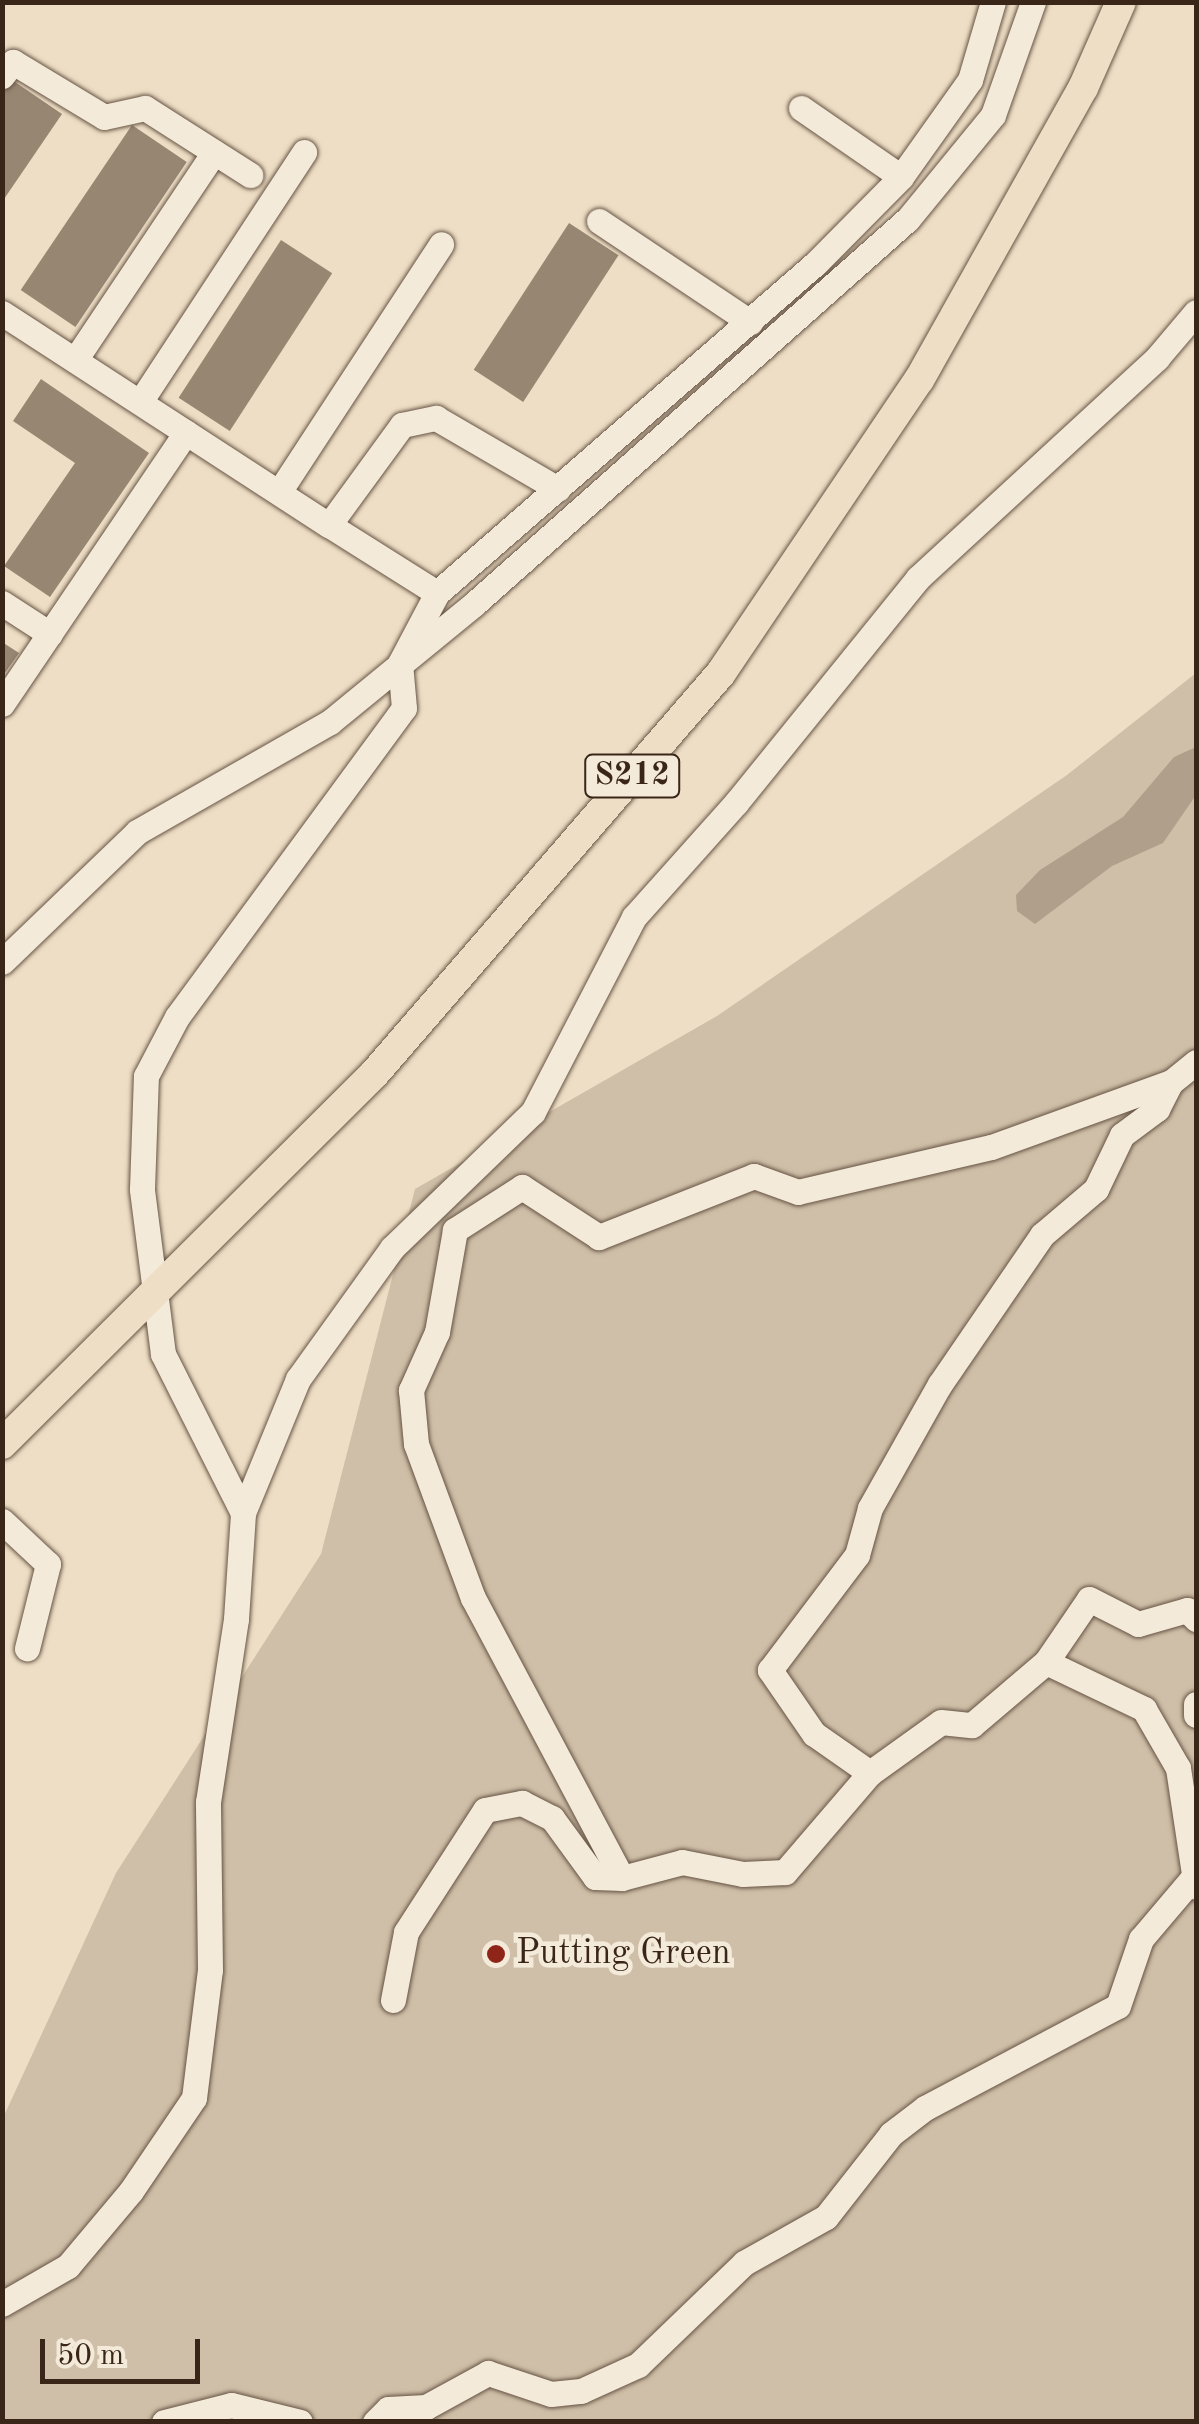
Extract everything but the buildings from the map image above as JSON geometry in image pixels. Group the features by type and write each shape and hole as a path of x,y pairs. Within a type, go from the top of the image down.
{"main road":[{"name":"S212","path":"2,1444 154,1288 375,1073 721,673 918,380 1084,88 1121,2"}],"street":[{"path":"242,1514 162,1354 142,1189 146,1076 177,1017 404,708 400,663 437,593 750,322 901,177 970,80 994,2"},
{"path":"2,962 137,832 330,722 908,220 993,115 1033,2"},
{"path":"2,76 13,62 104,117 145,108 250,175"},
{"path":"801,108 901,177"},
{"path":"75,360 214,152"},
{"path":"140,402 304,152"},
{"path":"599,221 750,322"},
{"path":"279,492 441,244"},
{"path":"2,2304 68,2266 131,2191 194,2098 210,1970 208,1802 236,1619 242,1514 298,1378 392,1248 534,1112 634,917 736,803 918,578 1157,358 1196,312"},
{"path":"2,313 437,593"},
{"path":"329,525 402,424 436,418 558,488"},
{"path":"2,704 186,432"},
{"path":"2,603 50,634"},
{"path":"622,1878 473,1598 416,1444 412,1390 437,1332 456,1230 522,1187 599,1237 754,1176 798,1192 991,1147 1171,1082 1196,1062"},
{"path":"870,1774 814,1734 770,1670 857,1554 870,1508 940,1384 1042,1235 1096,1188 1122,1135 1157,1110 1171,1082"},
{"path":"2,1520 48,1564 27,1648"},
{"path":"393,2000 406,1932 485,1810 522,1802 552,1818 595,1878 622,1878 682,1862 743,1874 786,1872 870,1774 941,1722 972,1725 1046,1662 1089,1599 1138,1624 1188,1610 1196,1619"},
{"path":"375,2422 388,2409 426,2407 488,2373 552,2394 581,2391 638,2365 744,2263 826,2216 891,2134 925,2108 1118,2006 1140,1938 1194,1883 1178,1768 1144,1709 1046,1662"},
{"path":"1196,1704 1196,1716"},
{"path":"164,2422 232,2405 300,2422"}],"shaded area":[{"path":"1196,673 1196,2421 3,2421 2,2120 116,1873 321,1554 415,1189 717,1016 1067,775"},
{"path":"1196,747 1196,795 1163,843 1112,866 1035,924 1017,911 1016,895 1040,870 1123,817 1174,757"}],"place":[{"name":"Putting Green","path":"496,1954"}]}
